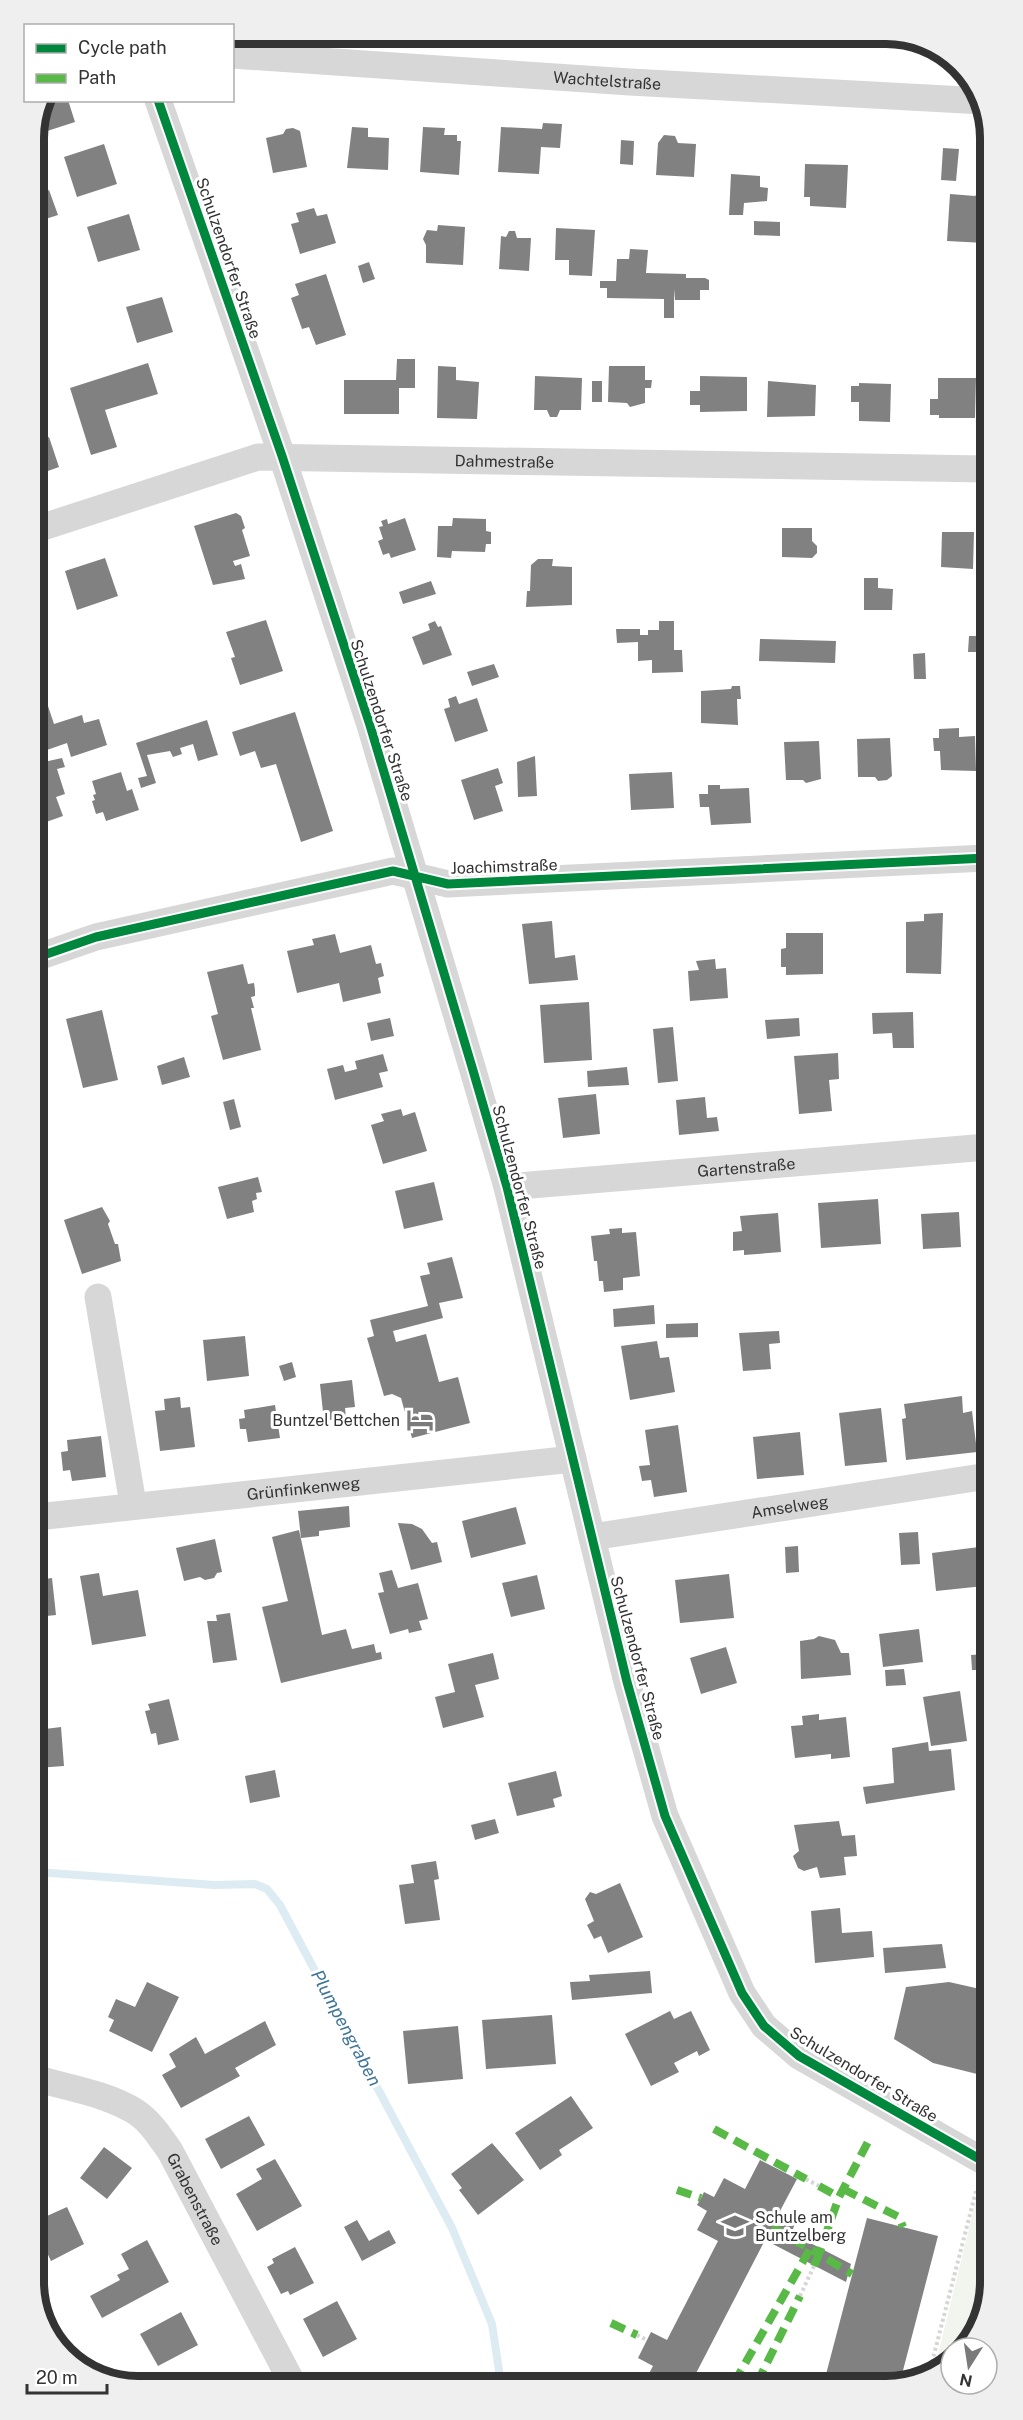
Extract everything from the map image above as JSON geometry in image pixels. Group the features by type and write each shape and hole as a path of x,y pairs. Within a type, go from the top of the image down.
{"street":[{"name":"Wachtelstraße","path":"234,55 630,82 972,100"},
{"name":"Schulzendorfer Straße","path":"159,102 282,456 369,723 507,1187 627,1682 665,1816 752,2010 778,2041 799,2056 980,2159"},
{"name":"Dahmestraße","path":"44,527 237,462 282,456 980,469"},
{"name":"Joachimstraße","path":"44,955 96,937 393,871 448,884 980,858"},
{"name":"Gartenstraße","path":"507,1187 980,1148"},
{"path":"98,1297 133,1504"},
{"name":"Grünfinkenweg","path":"43,1515 573,1459"},
{"name":"Amselweg","path":"592,1537 980,1477"},
{"name":"Grabenstraße","path":"43,2081 113,2102 135,2112 153,2127 170,2151 289,2376"}],"path":[{"path":"806,2179 819,2186"},
{"path":"931,2365 976,2191"},
{"path":"800,2296 814,2266"},
{"path":"637,2335 647,2340"}],"shaded area":[{"path":"977,2196 980,2198 980,2283 975,2313 963,2336 943,2336"}],"building":[{"path":"51,102 69,102 75,122 44,132"},
{"path":"543,123 562,124 560,148 541,147 539,174 498,172 501,127 542,129"},
{"path":"352,127 368,128 368,137 389,138 388,170 347,168"},
{"path":"423,127 445,128 444,135 457,135 457,141 461,141 459,175 420,172"},
{"path":"293,128 300,131 307,167 273,173 266,138 283,134 286,129"},
{"path":"664,135 675,136 678,143 696,144 694,177 656,175 658,143"},
{"path":"621,140 634,141 633,165 620,164"},
{"path":"104,144 117,184 77,197 64,157"},
{"path":"943,148 959,149 956,181 941,180"},
{"path":"805,164 848,165 846,208 810,206 810,197 804,197"},
{"path":"731,174 760,176 760,187 768,188 767,201 744,203 743,215 729,215"},
{"path":"49,190 58,215 44,219 44,192"},
{"path":"980,192 980,243 947,241 950,194 975,196"},
{"path":"314,208 317,216 327,214 336,243 300,254 291,224 299,222 296,213"},
{"path":"129,214 140,250 98,262 87,227"},
{"path":"754,221 780,222 780,236 754,235"},
{"path":"438,225 465,227 463,265 426,263 426,245 423,239 427,230 437,231"},
{"path":"556,228 595,230 592,276 569,275 569,260 555,260"},
{"path":"509,231 515,231 517,238 531,238 529,271 499,269 501,236 506,237"},
{"path":"630,249 648,250 646,273 686,274 686,278 705,278 709,280 709,290 700,290 700,300 675,300 674,289 674,318 664,318 664,299 607,298 607,288 600,288 600,281 616,281 617,259 629,259"},
{"path":"369,262 375,279 363,283 358,266"},
{"path":"326,274 346,335 316,345 309,327 302,329 291,298 299,295 295,284"},
{"path":"162,297 173,332 137,343 126,307"},
{"path":"397,359 415,359 415,388 399,388 399,414 344,414 344,380 396,380"},
{"path":"148,363 158,394 105,410 117,447 91,455 70,388"},
{"path":"438,366 456,367 456,380 479,382 477,419 437,418"},
{"path":"609,366 645,366 645,380 652,380 651,388 645,388 645,403 630,407 627,403 608,402"},
{"path":"535,376 582,378 581,410 560,410 557,417 550,417 547,410 534,410"},
{"path":"700,376 747,377 747,411 700,412 700,405 690,405 690,391 700,391"},
{"path":"938,378 976,378 975,418 939,418 939,415 930,415 930,399 938,399"},
{"path":"592,381 602,381 602,402 592,402"},
{"path":"768,381 816,385 815,416 767,417"},
{"path":"859,383 891,384 890,422 859,421 859,402 851,402 851,386 859,386"},
{"path":"49,437 59,467 44,472 44,439"},
{"path":"236,513 241,516 245,528 242,530 250,556 233,561 235,566 241,564 245,579 213,585 194,526"},
{"path":"405,518 416,550 391,558 389,553 383,555 378,541 383,539 379,527 383,526 381,521 387,519 388,524"},
{"path":"453,518 486,519 486,531 491,532 491,544 486,544 485,552 452,551 451,558 437,557 438,526 452,526"},
{"path":"782,528 812,528 812,541 817,546 817,553 812,558 782,557"},
{"path":"942,532 974,532 973,569 941,567"},
{"path":"105,558 118,596 77,610 65,571"},
{"path":"538,559 553,559 552,566 572,567 572,605 526,607 527,591 530,591 531,565"},
{"path":"864,578 878,578 878,588 893,589 892,610 864,610"},
{"path":"431,581 436,594 403,604 399,592"},
{"path":"266,620 283,671 240,685 231,658 235,657 226,632"},
{"path":"435,621 438,627 441,626 452,655 423,665 412,637 430,630 428,624"},
{"path":"659,621 674,621 674,650 682,650 683,672 652,673 652,660 638,661 638,642 617,643 616,629 640,629 640,635 648,635 648,630 659,630"},
{"path":"969,636 980,636 980,652 968,652"},
{"path":"760,639 836,641 835,663 759,661"},
{"path":"925,653 926,679 914,679 913,654"},
{"path":"494,664 499,677 472,686 467,672"},
{"path":"732,686 740,686 741,699 737,699 738,725 701,723 701,691 731,689"},
{"path":"44,694 54,724 82,715 84,723 99,719 107,745 71,757 67,743 44,751"},
{"path":"456,696 459,704 477,698 488,731 455,742 444,709 450,707 448,699"},
{"path":"295,712 333,831 301,842 276,764 261,768 255,751 240,756 232,732"},
{"path":"207,720 218,755 198,761 193,744 180,748 182,754 173,757 170,751 147,755 156,783 141,788 138,778 147,776 136,743"},
{"path":"959,728 959,737 975,736 976,771 941,770 940,751 934,751 933,738 939,738 939,729"},
{"path":"890,738 892,776 887,780 878,781 875,777 858,777 857,739"},
{"path":"819,741 821,779 806,783 803,780 786,780 784,742"},
{"path":"535,756 537,796 518,797 517,762"},
{"path":"62,758 65,767 57,769 65,794 56,797 63,816 44,823 44,762"},
{"path":"498,768 503,783 495,786 503,811 474,820 461,780"},
{"path":"121,772 127,791 132,789 139,810 106,821 103,812 96,814 92,801 95,800 93,795 96,794 92,781"},
{"path":"672,772 674,808 631,810 629,774"},
{"path":"708,785 720,785 720,789 749,788 751,823 711,825 709,807 700,807 699,794 708,794"},
{"path":"943,913 941,974 906,973 906,922 924,921 924,914"},
{"path":"552,921 555,958 575,955 578,980 529,984 522,924"},
{"path":"786,933 823,933 823,974 786,975 786,967 781,967 781,949 786,948"},
{"path":"335,934 340,953 371,945 376,964 381,963 384,976 378,978 381,993 343,1002 339,983 297,993 287,951 314,945 312,939"},
{"path":"715,959 716,969 726,968 728,998 690,1001 688,971 699,970 696,961"},
{"path":"243,964 248,984 254,983 255,996 251,997 254,1008 251,1008 261,1050 223,1060 211,1016 218,1014 207,972"},
{"path":"589,1002 592,1060 544,1063 540,1005"},
{"path":"102,1010 118,1080 83,1088 66,1019"},
{"path":"913,1012 914,1048 893,1048 892,1033 873,1034 872,1013"},
{"path":"390,1018 394,1036 371,1041 367,1023"},
{"path":"799,1018 800,1036 767,1039 765,1020"},
{"path":"673,1027 678,1081 658,1083 653,1029"},
{"path":"838,1053 839,1079 829,1080 832,1111 799,1114 794,1056"},
{"path":"383,1054 388,1071 379,1073 383,1087 335,1100 327,1069 343,1065 345,1072 357,1069 355,1061"},
{"path":"184,1057 190,1077 162,1085 157,1066"},
{"path":"627,1067 629,1085 588,1087 587,1071"},
{"path":"596,1094 600,1134 563,1138 558,1098"},
{"path":"705,1097 707,1118 717,1117 719,1131 679,1135 676,1100"},
{"path":"234,1099 241,1127 230,1130 223,1102"},
{"path":"401,1109 403,1116 415,1112 427,1151 383,1164 371,1125 384,1121 381,1114"},
{"path":"258,1177 262,1192 256,1193 257,1199 252,1201 254,1212 227,1219 218,1187"},
{"path":"434,1182 443,1220 404,1229 395,1191"},
{"path":"878,1199 881,1244 821,1248 818,1203"},
{"path":"102,1207 110,1221 108,1224 115,1244 118,1244 121,1261 82,1274 64,1220"},
{"path":"959,1212 961,1247 923,1249 921,1214"},
{"path":"778,1213 781,1252 744,1255 744,1250 733,1251 733,1232 742,1231 740,1216"},
{"path":"622,1228 622,1233 636,1232 640,1276 623,1278 623,1290 604,1292 603,1281 599,1281 597,1261 594,1261 591,1236 610,1234 609,1229"},
{"path":"452,1257 463,1298 439,1303 443,1318 393,1331 396,1342 426,1334 439,1382 458,1377 470,1423 412,1438 401,1398 392,1394 384,1396 367,1338 374,1336 370,1320 428,1306 420,1276 430,1274 427,1263"},
{"path":"654,1305 655,1324 614,1327 613,1309"},
{"path":"698,1323 698,1337 666,1338 666,1324"},
{"path":"779,1331 780,1343 769,1344 771,1369 743,1371 739,1333"},
{"path":"245,1336 249,1376 207,1381 203,1340"},
{"path":"657,1341 660,1358 669,1357 675,1392 630,1400 621,1346"},
{"path":"292,1362 296,1377 284,1381 279,1366"},
{"path":"352,1380 355,1407 345,1408 346,1418 329,1420 328,1412 323,1412 320,1384"},
{"path":"962,1396 963,1413 972,1411 977,1452 906,1460 902,1419 906,1418 904,1404"},
{"path":"180,1397 181,1408 190,1407 195,1447 160,1451 155,1411 165,1410 164,1399"},
{"path":"275,1405 280,1438 248,1442 246,1429 240,1429 239,1419 245,1418 244,1410"},
{"path":"881,1408 887,1462 845,1466 839,1413"},
{"path":"678,1425 687,1492 654,1497 651,1480 642,1481 639,1466 650,1465 645,1430"},
{"path":"800,1432 804,1475 757,1479 753,1437"},
{"path":"101,1436 106,1477 72,1481 70,1470 63,1471 61,1452 68,1451 67,1440"},
{"path":"349,1506 350,1527 319,1531 319,1536 301,1538 298,1511"},
{"path":"516,1507 526,1544 471,1558 462,1521"},
{"path":"398,1523 412,1524 422,1529 432,1543 437,1542 442,1562 411,1570"},
{"path":"299,1530 322,1635 346,1629 352,1649 374,1644 376,1653 381,1652 382,1659 281,1683 262,1607 288,1601 272,1537"},
{"path":"918,1532 920,1564 901,1565 899,1533"},
{"path":"215,1539 222,1572 217,1573 214,1578 205,1580 200,1577 184,1581 176,1548"},
{"path":"798,1546 799,1572 786,1573 785,1547"},
{"path":"979,1547 980,1586 936,1591 932,1553"},
{"path":"392,1570 398,1588 418,1583 428,1619 419,1621 422,1630 409,1633 408,1629 390,1634 378,1593 384,1592 379,1573"},
{"path":"99,1573 103,1596 138,1590 146,1636 92,1645 80,1576"},
{"path":"729,1574 734,1618 680,1623 675,1580"},
{"path":"537,1575 545,1609 511,1617 502,1583"},
{"path":"52,1578 56,1615 43,1616 43,1579"},
{"path":"230,1613 237,1660 213,1663 207,1621 217,1621 216,1615"},
{"path":"919,1629 923,1662 883,1667 879,1634"},
{"path":"819,1636 835,1640 841,1653 849,1653 851,1675 801,1679 800,1641"},
{"path":"726,1647 737,1683 701,1694 690,1658"},
{"path":"493,1653 499,1679 475,1685 484,1717 443,1728 435,1697 455,1692 448,1664"},
{"path":"980,1654 980,1670 972,1670 971,1655"},
{"path":"904,1669 906,1685 886,1686 885,1670"},
{"path":"960,1691 967,1741 931,1746 923,1697"},
{"path":"169,1699 179,1740 158,1745 156,1733 151,1734 145,1711 150,1710 148,1704"},
{"path":"819,1714 819,1720 846,1717 850,1757 831,1759 831,1754 795,1758 791,1726 803,1725 802,1716"},
{"path":"61,1727 64,1766 43,1768 43,1729"},
{"path":"928,1742 929,1751 951,1749 955,1790 866,1804 863,1787 894,1783 892,1748"},
{"path":"275,1770 280,1797 250,1803 245,1776"},
{"path":"556,1771 562,1796 553,1799 555,1807 517,1816 508,1783"},
{"path":"495,1819 499,1833 475,1840 471,1825"},
{"path":"839,1821 842,1836 855,1835 857,1856 844,1857 846,1875 820,1878 817,1867 804,1871 798,1868 793,1856 799,1851 794,1825"},
{"path":"436,1861 439,1879 434,1880 440,1920 405,1924 399,1885 414,1883 411,1865"},
{"path":"620,1883 643,1937 608,1953 601,1936 594,1939 587,1925 594,1921 585,1899 590,1892 596,1894"},
{"path":"840,1908 842,1933 872,1931 874,1957 815,1963 811,1911"},
{"path":"43,1941 48,1942 43,1959"},
{"path":"942,1944 946,1968 885,1973 883,1948"},
{"path":"650,1971 652,1993 572,2000 570,1982 590,1981 589,1975"},
{"path":"147,1982 179,1997 152,2052 109,2031 114,2020 108,2017 116,1999 135,2007"},
{"path":"949,1982 980,1989 980,2059 977,2074 933,2063 894,2039 906,1987"},
{"path":"670,2011 674,2019 691,2011 710,2050 699,2056 697,2051 674,2063 679,2072 651,2086 625,2034"},
{"path":"552,2015 556,2064 486,2069 482,2020"},
{"path":"265,2021 276,2045 235,2068 240,2076 181,2108 162,2075 176,2067 169,2054 196,2037 205,2054"},
{"path":"458,2026 463,2079 408,2084 403,2031"},
{"path":"571,2096 593,2128 559,2150 562,2155 540,2170 515,2133"},
{"path":"249,2116 265,2145 221,2169 205,2139"},
{"path":"492,2143 524,2180 478,2215 459,2190 462,2188 451,2174"},
{"path":"104,2147 132,2168 107,2199 80,2178"},
{"path":"275,2159 302,2206 257,2231 236,2194 262,2179 256,2169"},
{"path":"760,2160 797,2179 780,2211 797,2220 791,2233 851,2264 846,2282 765,2240 695,2376 648,2376 653,2366 638,2358 651,2332 667,2340 718,2241 697,2230 707,2211 697,2205 704,2192 714,2197 724,2178 745,2189"},
{"path":"67,2207 84,2244 51,2261 43,2244 43,2218"},
{"path":"867,2218 938,2236 902,2375 826,2376"},
{"path":"357,2220 369,2241 389,2230 396,2243 362,2261 344,2227"},
{"path":"147,2240 169,2282 102,2318 90,2296 120,2280 117,2275 129,2269 121,2254"},
{"path":"295,2247 314,2283 290,2295 288,2291 281,2294 267,2267 274,2263 272,2259"},
{"path":"337,2301 357,2339 323,2357 303,2319"},
{"path":"181,2312 198,2345 158,2366 140,2334"},
{"path":"369,2372 371,2376 359,2376"}],"waterway":[{"name":"Plumpengraben","path":"43,1872 214,1885 255,1884 267,1889 280,1905 452,2228 492,2324 500,2376"}],"marked path":[{"path":"714,2129 806,2179"},
{"path":"772,2227 819,2254 839,2197 869,2140"},
{"path":"819,2186 839,2197"},
{"path":"843,2189 899,2217 903,2227"},
{"path":"677,2190 701,2198"},
{"path":"738,2376 810,2249"},
{"path":"814,2266 819,2254 852,2274"},
{"path":"760,2376 800,2296"},
{"path":"611,2323 637,2335"}],"cycle path":[{"path":"159,102 282,456 369,722 472,1067 507,1187 627,1682 665,1816 742,1993 764,2026 799,2056 980,2159"},
{"path":"44,955 96,937 393,871 448,884 980,858"}],"place":[{"name":"Buntzel Bettchen","path":"420,1420"},
{"name":"Schule am Buntzelberg","path":"735,2226"}]}
